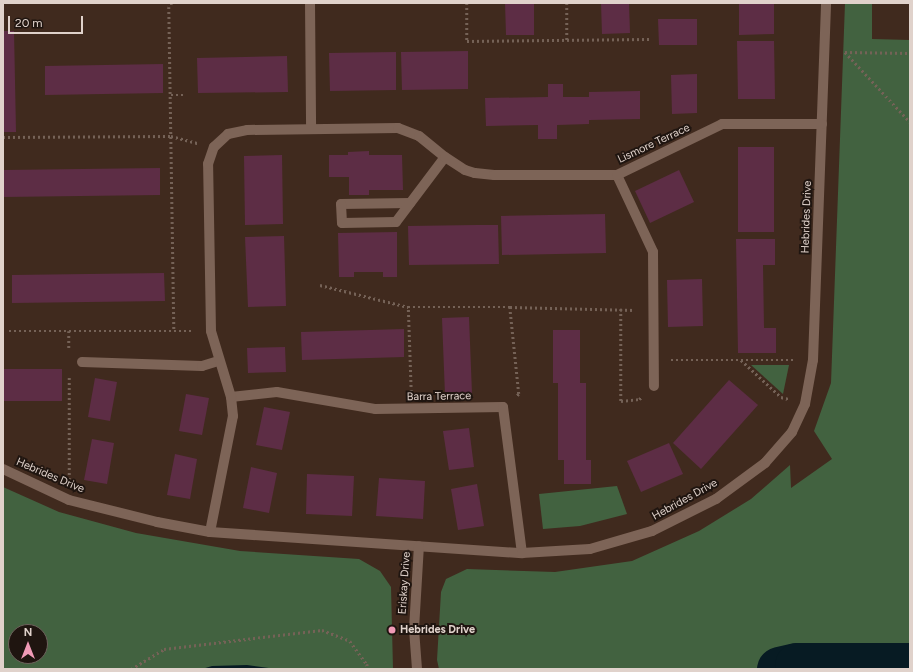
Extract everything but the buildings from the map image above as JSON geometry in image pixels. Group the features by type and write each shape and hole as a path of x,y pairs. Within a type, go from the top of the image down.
{"street":[{"path":"310,3 311,128"},
{"name":"Hebrides Drive","path":"3,469 69,500 157,522 210,532 522,553 590,549 652,531 716,499 765,463 792,432 805,404 813,360 826,3"},
{"name":"Lismore Terrace","path":"654,386 653,252 617,174 722,124 822,124"},
{"path":"210,532 233,416 230,396 218,360 211,331 208,164 214,147 228,134 247,130 398,128 419,136 445,157 465,170 476,173 494,175 617,174"},
{"path":"410,203 341,204 342,223 396,222 445,157"},
{"path":"82,362 202,366 218,360"},
{"name":"Barra Terrace","path":"230,396 277,392 375,409 412,410 503,407"},
{"path":"503,407 522,553"},
{"name":"Eriskay Drive","path":"417,669 414,629 419,546"}],"path":[{"path":"172,3 169,7 174,331"},
{"path":"467,3 467,40 650,39"},
{"path":"567,3 567,40"},
{"path":"910,53 845,52 910,122"},
{"path":"170,94 184,94"},
{"path":"3,137 171,136 214,147"},
{"path":"320,285 408,307 510,307 654,310"},
{"path":"408,307 412,410"},
{"path":"503,407 520,394 510,307"},
{"path":"621,309 621,401 639,399 654,386"},
{"path":"9,331 211,331"},
{"path":"69,331 69,354"},
{"path":"655,360 813,360"},
{"path":"742,360 781,397 805,404"},
{"path":"69,369 69,500"},
{"path":"131,669 164,649 322,630 350,641 367,664 368,669"}],"green space":[{"path":"845,3 872,3 872,39 910,40 910,669 439,669 437,660 441,592 446,579 467,569 555,572 632,561 699,531 751,499 790,465 791,488 832,459 814,431 831,383"},
{"path":"751,365 789,365 783,394"},
{"path":"617,486 627,514 580,526 543,529 539,494"},
{"path":"3,487 59,512 136,533 240,551 359,559 380,571 391,587 393,669 3,669"}],"water":[{"path":"247,665 276,669 202,669 212,666"}],"waterway":[{"path":"779,669 797,665 910,665"}],"place":[{"name":"Hebrides Drive","path":"392,630"}]}
